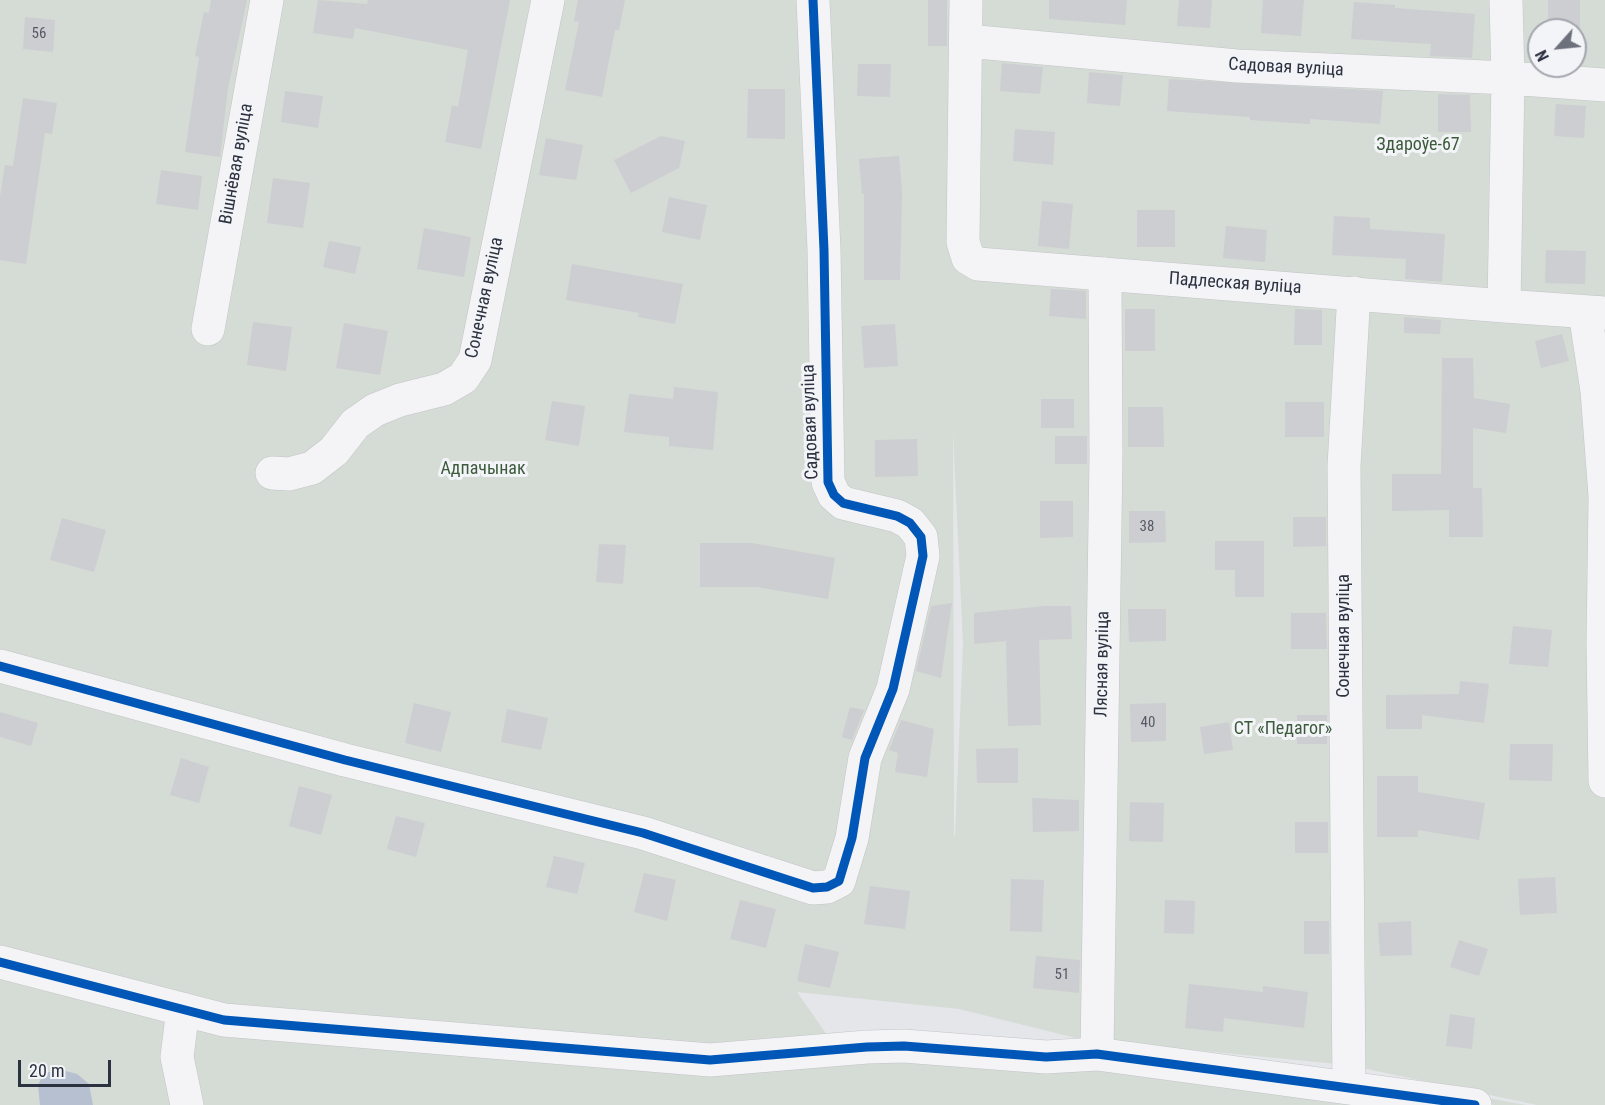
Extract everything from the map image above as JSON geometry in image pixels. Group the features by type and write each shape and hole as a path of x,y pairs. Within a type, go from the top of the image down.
{"street":[{"name":"Вішнёвая вуліца","path":"208,329 267,0"},
{"name":"Сонечная вуліца","path":"272,473 289,474 312,468 334,451 356,424 375,410 400,400 444,389 463,378 474,360 548,0"},
{"name":"Садовая вуліца","path":"0,666 334,757 643,833 813,888 827,887 839,881 852,838 866,759 892,689 923,556 921,537 910,523 897,516 843,503 834,495 828,482 824,249 813,0"},
{"path":"966,0 967,41"},
{"path":"1504,306 1508,78 1506,0"},
{"name":"Садовая вуліца","path":"967,41 1237,66 1508,78 1605,85"},
{"name":"Падлеская вуліца","path":"967,41 963,242 968,258 978,264 1595,313"},
{"name":"Лясная вуліца","path":"1097,1054 1106,456 1105,274"},
{"name":"Сонечная вуліца","path":"1348,1088 1344,466 1354,293"},
{"path":"1595,313 1597,391 1605,498 1603,643 1605,781"},
{"path":"0,962 224,1020 710,1060 876,1047 1046,1057 1097,1054 1475,1105"},
{"path":"183,1009 177,1057 187,1105"}],"green space":[{"path":"0,0 1605,0 1605,1105 1537,1105 1348,1065 1080,1039 959,1009 797,992 839,1052 1345,1072 1526,1105 1494,1105 1352,1074 1434,1105 0,1105","holes":["953,432 963,644 954,836"]}],"water":[{"path":"62,1070 77,1074 89,1084 93,1105 40,1105 38,1085 44,1073"}],"building":[{"path":"211,0 247,0 228,88 220,157 185,152 199,57 195,56 204,12 209,13"},
{"path":"318,0 367,4 368,0 510,0 481,149 445,142 452,105 458,107 468,50 355,28 353,39 313,33"},
{"path":"578,0 625,0 619,30 615,30 602,97 565,90 579,22 574,21"},
{"path":"928,0 947,0 947,46 928,46"},
{"path":"1049,0 1127,0 1125,25 1049,19"},
{"path":"1179,0 1212,0 1210,28 1177,26"},
{"path":"1263,0 1304,0 1301,36 1261,33"},
{"path":"1548,0 1580,0 1580,18 1548,18"},
{"path":"1354,2 1395,5 1395,8 1475,14 1472,58 1430,56 1431,44 1351,39"},
{"path":"25,17 55,20 53,52 23,49"},
{"path":"1002,63 1043,67 1040,94 1000,91"},
{"path":"858,64 891,64 890,97 857,96"},
{"path":"1089,72 1123,75 1120,106 1087,103"},
{"path":"1169,79 1383,91 1380,124 1310,119 1310,124 1167,111"},
{"path":"748,89 785,89 785,139 747,138"},
{"path":"285,91 323,96 318,128 281,122"},
{"path":"1438,94 1470,95 1471,132 1438,132"},
{"path":"23,98 57,103 52,134 45,133 26,264 0,260 0,196 5,165 13,166"},
{"path":"1556,104 1586,106 1584,138 1554,136"},
{"path":"1015,129 1055,132 1053,165 1013,161"},
{"path":"661,136 685,141 679,168 631,193 614,160"},
{"path":"546,138 583,145 576,180 539,175"},
{"path":"899,156 902,191 900,280 864,280 864,194 862,194 859,159"},
{"path":"161,170 202,176 198,210 156,204"},
{"path":"273,178 310,183 303,228 267,223"},
{"path":"669,197 707,205 700,240 662,232"},
{"path":"1042,201 1073,204 1069,249 1038,246"},
{"path":"1137,210 1175,210 1175,247 1137,247"},
{"path":"1334,216 1370,218 1370,229 1445,234 1442,282 1405,279 1406,259 1332,255"},
{"path":"1226,226 1267,230 1265,262 1223,258"},
{"path":"424,228 471,237 464,277 417,269"},
{"path":"329,241 361,247 355,274 323,267"},
{"path":"1546,250 1586,251 1585,284 1545,283"},
{"path":"572,264 683,284 675,324 638,317 639,313 566,300"},
{"path":"1051,289 1086,291 1086,319 1049,316"},
{"path":"1125,309 1155,309 1155,351 1125,351"},
{"path":"1295,309 1322,310 1322,345 1294,345"},
{"path":"1404,317 1441,320 1440,334 1404,333"},
{"path":"253,322 292,327 286,371 247,365"},
{"path":"344,323 388,331 380,375 336,368"},
{"path":"895,324 898,366 864,368 861,326"},
{"path":"1562,334 1569,361 1541,368 1535,341"},
{"path":"1442,358 1473,358 1474,398 1510,404 1506,433 1473,428 1473,488 1482,488 1483,537 1449,537 1449,510 1392,511 1392,474 1441,474"},
{"path":"674,387 718,392 713,450 669,446 669,437 624,432 629,394 673,399"},
{"path":"1041,399 1074,399 1074,428 1041,428"},
{"path":"552,401 585,406 579,446 545,440"},
{"path":"1285,402 1324,402 1324,437 1285,437"},
{"path":"1128,407 1163,407 1164,447 1128,447"},
{"path":"1055,436 1087,436 1087,464 1055,464"},
{"path":"917,439 918,476 875,477 875,440"},
{"path":"1040,501 1073,501 1073,537 1040,538"},
{"path":"1129,511 1165,511 1166,542 1129,543"},
{"path":"1293,517 1326,517 1326,546 1293,547"},
{"path":"62,518 106,530 94,572 50,560"},
{"path":"1215,541 1264,541 1264,597 1235,597 1235,570 1215,570"},
{"path":"700,543 752,543 835,558 828,599 757,587 700,587"},
{"path":"599,544 626,545 623,584 596,582"},
{"path":"952,603 941,678 916,671 931,606"},
{"path":"1045,606 1071,606 1072,639 1039,640 1041,725 1008,726 1006,641 974,644 974,613"},
{"path":"1128,609 1166,609 1166,641 1129,642"},
{"path":"1291,613 1326,613 1327,649 1291,649"},
{"path":"1513,626 1552,630 1548,667 1509,664"},
{"path":"1460,681 1489,684 1484,723 1422,715 1422,729 1386,729 1386,695 1459,694"},
{"path":"414,703 451,712 441,752 405,743"},
{"path":"1166,703 1166,741 1131,742 1130,704"},
{"path":"850,707 864,710 852,740 842,737"},
{"path":"507,709 548,718 541,750 501,742"},
{"path":"0,712 38,723 31,746 0,737"},
{"path":"1297,715 1327,715 1327,744 1297,744"},
{"path":"901,720 934,729 927,777 895,772 898,753 889,750"},
{"path":"1229,722 1233,750 1204,754 1200,727"},
{"path":"1510,744 1553,744 1552,781 1509,780"},
{"path":"1018,748 1018,783 977,783 976,749"},
{"path":"181,758 209,767 199,803 170,795"},
{"path":"1377,776 1418,776 1418,792 1485,803 1479,840 1418,830 1418,837 1377,837"},
{"path":"299,786 332,795 321,835 289,826"},
{"path":"1032,798 1079,800 1079,831 1033,832"},
{"path":"1130,802 1164,803 1163,842 1129,841"},
{"path":"396,816 425,823 416,857 387,849"},
{"path":"1295,822 1328,822 1328,853 1295,853"},
{"path":"554,856 585,863 577,894 546,887"},
{"path":"644,873 676,880 667,921 634,912"},
{"path":"1555,877 1557,913 1520,915 1518,879"},
{"path":"1011,879 1044,880 1042,932 1010,931"},
{"path":"870,886 910,891 905,929 864,924"},
{"path":"740,900 776,909 766,948 730,939"},
{"path":"1165,900 1195,901 1194,934 1164,933"},
{"path":"1304,921 1329,921 1329,954 1304,954"},
{"path":"1411,921 1412,955 1380,956 1378,923"},
{"path":"1459,940 1488,949 1479,976 1450,967"},
{"path":"805,944 839,952 830,988 797,981"},
{"path":"1036,956 1080,960 1079,993 1033,988"},
{"path":"1189,984 1263,992 1263,986 1308,992 1304,1028 1224,1018 1223,1032 1185,1028"},
{"path":"1450,1014 1475,1018 1472,1049 1446,1046"}],"cycle path":[{"path":"0,666 345,760 643,833 813,888 827,887 839,881 852,838 865,758 893,689 923,556 921,537 910,523 897,516 843,503 834,495 828,482 824,250 813,0"},
{"path":"0,962 224,1020 710,1060 904,1046 1046,1057 1097,1054 1475,1105"}],"park label":[{"name":"Здароўе-67","path":"1418,145"},
{"name":"Адпачынак","path":"483,469"},
{"name":"СТ «Педагог»","path":"1283,729"}]}
